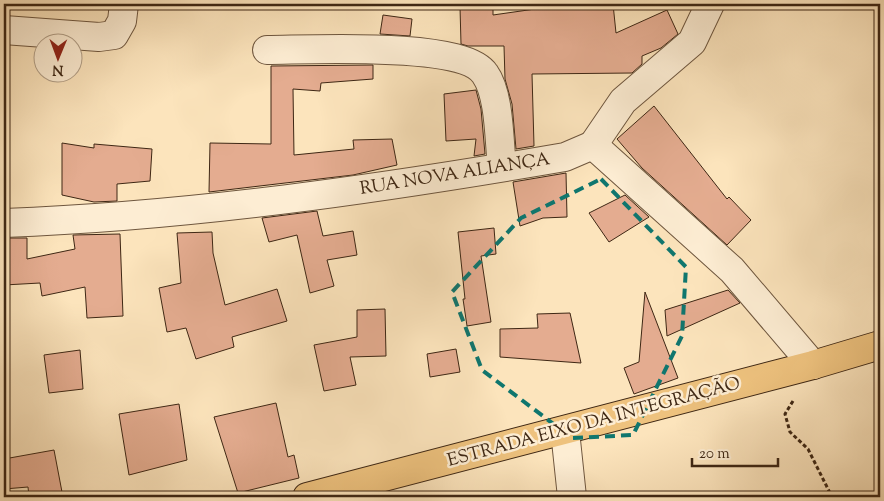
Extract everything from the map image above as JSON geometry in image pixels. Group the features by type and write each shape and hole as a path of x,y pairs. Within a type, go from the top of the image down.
{"main road":[{"name":"ESTRADA EIXO DA INTEGRAÇÃO","path":"307,497 565,431 813,365 880,345"}],"street":[{"path":"4,30 99,36 114,35 122,21 124,4"},
{"path":"710,4 692,42 623,101 593,145 732,270 813,365"},
{"path":"268,50 403,51 451,56 477,64 486,76 494,100 502,167"},
{"name":"RUA NOVA ALIANÇA","path":"4,223 66,220 350,192 565,157 593,145"},
{"path":"565,431 572,497"}],"path":[{"path":"813,365 785,414 790,432 808,449 832,497"}],"highlighted area":[{"path":"601,179 686,267 682,336 633,435 572,438 482,370 452,292 521,218"}],"shaded area":[{"path":"880,491 880,497 850,497"}],"building":[{"path":"570,4 613,4 616,33 667,10 678,34 661,48 642,56 642,64 632,73 532,74 534,146 516,149 512,104 505,79 504,46 468,46 461,44 460,7 493,6 493,15"},
{"path":"383,15 412,19 410,36 380,34"},
{"path":"373,65 373,79 321,83 320,91 293,89 294,155 354,149 353,140 392,139 397,165 353,175 209,192 210,143 271,144 271,66"},
{"path":"476,90 481,109 485,154 474,156 476,139 446,141 444,94"},
{"path":"654,106 727,199 729,197 751,220 727,245 642,168 617,139"},
{"path":"62,143 94,148 94,144 152,149 150,181 117,184 117,201 94,202 62,195"},
{"path":"566,173 567,217 543,218 520,226 513,182"},
{"path":"625,195 649,217 609,242 589,213"},
{"path":"317,211 323,236 353,231 357,255 327,260 334,286 310,293 297,235 269,242 262,218"},
{"path":"494,228 496,254 481,256 491,322 467,326 458,232"},
{"path":"212,232 213,253 225,305 277,289 287,321 232,337 234,347 196,359 186,328 167,332 159,288 181,283 177,233"},
{"path":"120,234 123,316 87,318 85,287 42,296 40,283 4,285 4,238 27,238 27,259 75,249 73,235"},
{"path":"728,290 740,303 667,336 665,310"},
{"path":"645,292 678,378 634,394 624,368 639,362"},
{"path":"385,309 386,356 350,357 356,385 324,391 314,345 357,337 357,310"},
{"path":"570,313 581,363 500,357 500,329 538,328 537,314"},
{"path":"456,349 460,372 430,377 427,354"},
{"path":"80,350 83,389 49,393 44,355"},
{"path":"276,403 288,457 294,455 299,478 238,493 214,417"},
{"path":"179,404 187,460 129,475 119,414"},
{"path":"54,450 62,492 42,497 29,497 28,487 4,489 4,459"}]}
